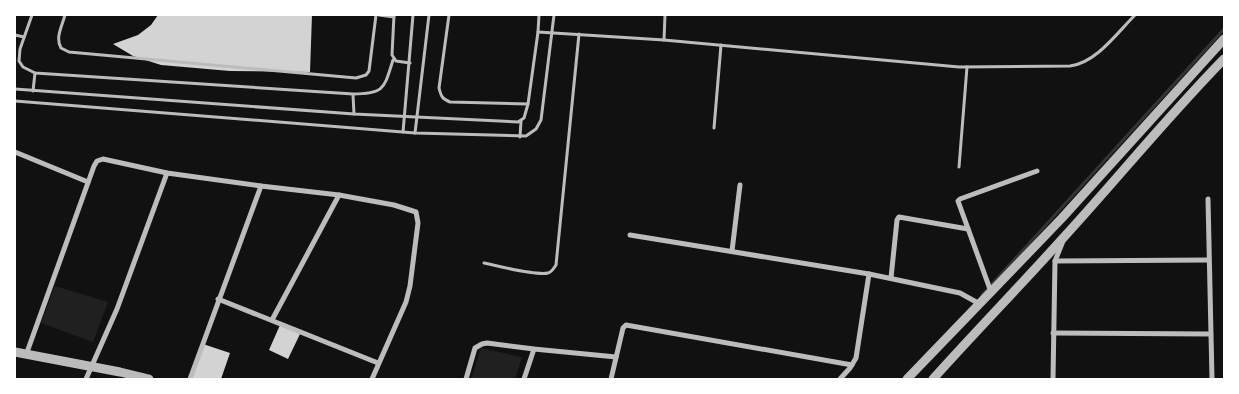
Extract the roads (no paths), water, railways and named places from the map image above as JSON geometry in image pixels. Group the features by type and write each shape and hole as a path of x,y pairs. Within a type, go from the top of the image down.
{"street":[{"path":"907,379 1062,218 1224,39"},
{"path":"933,379 987,318 1065,237 1181,103 1224,59"},
{"path":"15,152 88,182"},
{"path":"26,355 94,166 97,160 103,158 167,173 339,195 413,210 418,217 408,294 372,379"},
{"path":"991,292 958,203 960,199 1037,171"},
{"path":"86,379 117,309 167,173"},
{"path":"732,251 740,185"},
{"path":"190,379 261,186"},
{"path":"272,320 339,195"},
{"path":"1208,199 1212,379"},
{"path":"892,278 897,220 899,217 968,229"},
{"path":"630,234 892,278 963,294 978,304"},
{"path":"1053,379 1055,261 1065,237"},
{"path":"1055,261 1208,260"},
{"path":"840,379 856,358 869,274"},
{"path":"218,299 378,363"},
{"path":"611,379 623,328 626,325 852,365"},
{"path":"1053,333 1210,334"},
{"path":"466,379 475,348 487,343 616,357"},
{"path":"524,379 534,349"},
{"path":"15,352 149,379"}],"lane":[{"path":"32,15 18,54 19,61 24,67 35,73 369,94 379,91 386,81 393,60 394,16 377,15 369,71 366,76 356,78 70,52 61,48 58,43 65,15"},
{"path":"403,132 413,15"},
{"path":"416,133 429,15"},
{"path":"449,15 440,88 440,95 444,100 450,102 528,104"},
{"path":"520,137 521,121 526,114 528,104 539,15"},
{"path":"15,101 416,133 520,137 531,134 540,120 554,15"},
{"path":"664,40 666,15"},
{"path":"538,32 664,40 967,67 1079,65 1092,58 1135,15"},
{"path":"484,263 538,273 552,271 556,265 579,34"},
{"path":"15,35 24,37"},
{"path":"714,128 721,45"},
{"path":"393,60 410,63"},
{"path":"959,167 967,67"},
{"path":"33,90 35,73"},
{"path":"15,89 417,118 521,121"},
{"path":"354,94 354,114"}],"waterway":[{"path":"982,295 1224,29"}]}
